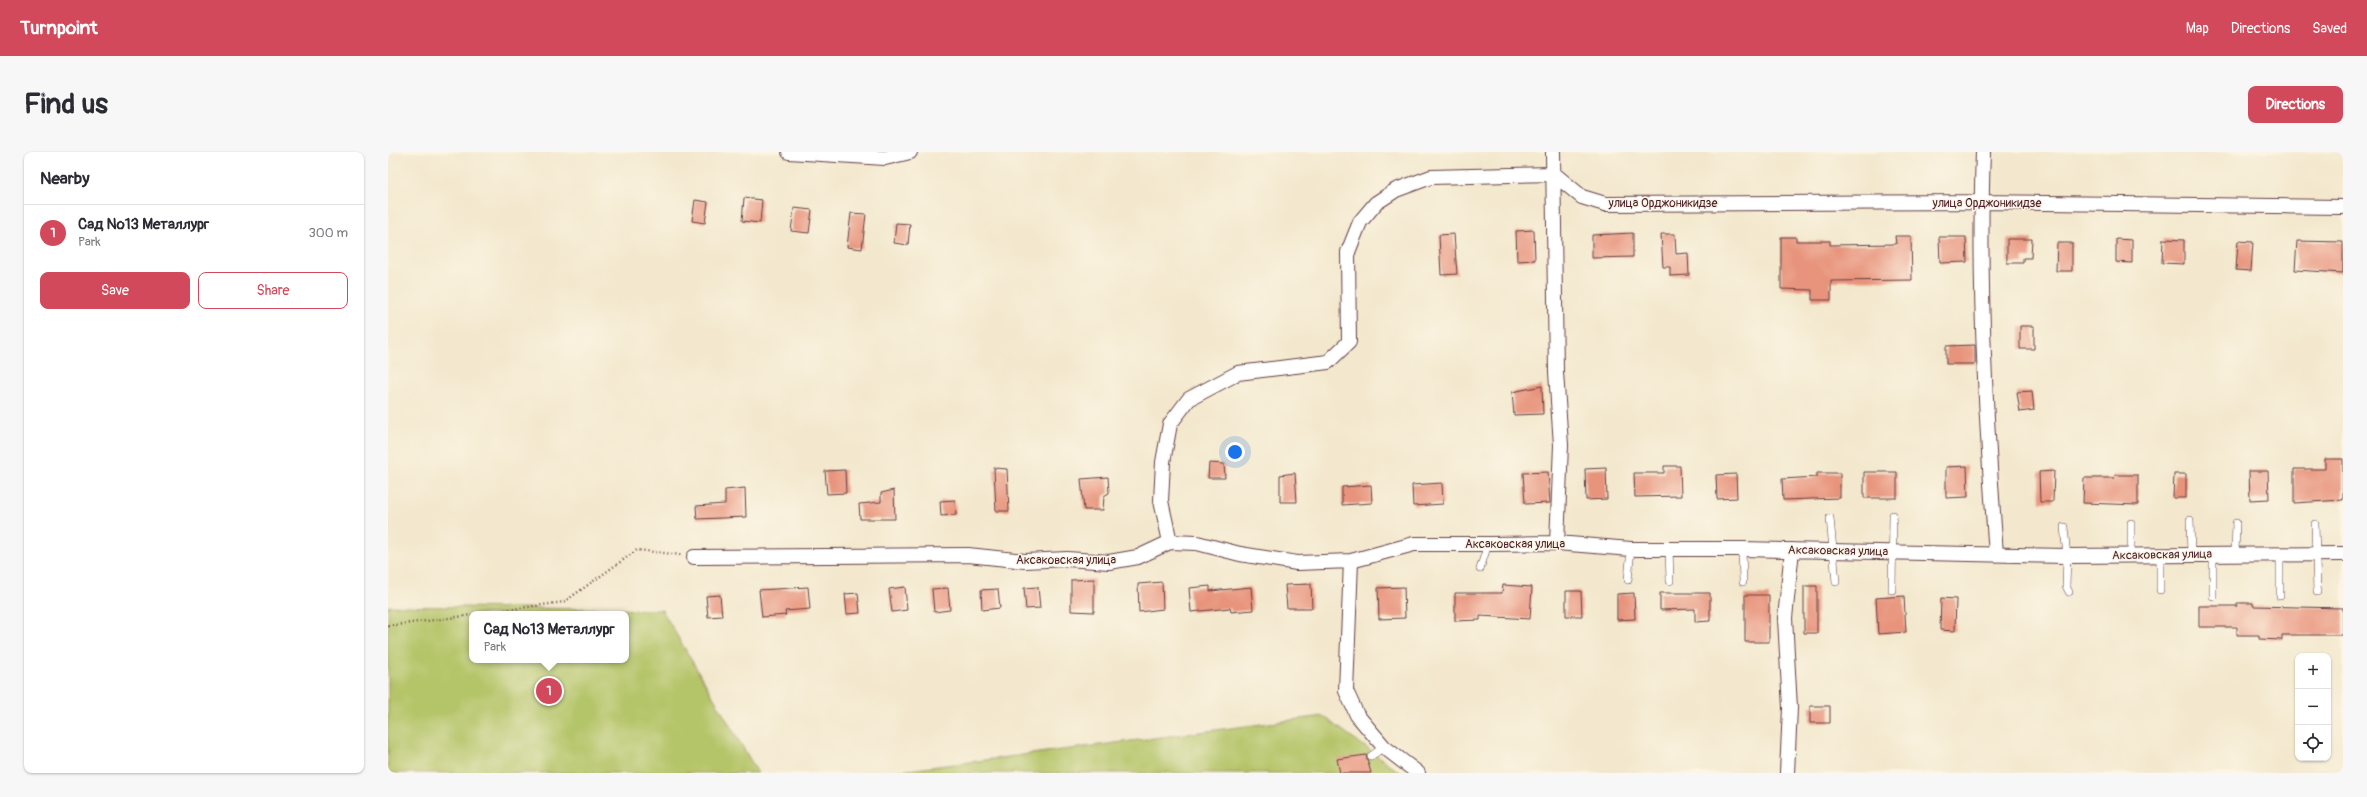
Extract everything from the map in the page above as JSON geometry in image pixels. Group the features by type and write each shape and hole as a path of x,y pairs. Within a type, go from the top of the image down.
{"street":[{"path":"789,152 885,158 910,152"},
{"path":"1553,152 1556,372 1561,445 1557,543"},
{"path":"1983,152 1981,202 1987,430 1996,554"},
{"path":"1170,542 1161,501 1163,462 1170,424 1189,399 1238,373 1328,362 1349,342 1348,252 1360,222 1376,203 1396,190 1432,177 1554,174"},
{"name":"улица Орджоникидзе","path":"1554,174 1582,197 1605,204 1981,202 2343,207"},
{"name":"Аксаковская улица","path":"694,557 968,555 1025,561 1067,559 1109,562 1138,557 1170,542 1197,543 1240,554 1297,563 1351,561 1414,544 1557,543 1631,549 1742,549 2067,556 2343,554"},
{"path":"1787,773 1790,708 1785,618 1792,550"},
{"path":"1351,561 1346,691 1357,715 1384,747 1418,773"}],"lane":[{"path":"1892,590 1893,515"},
{"path":"1830,518 1836,582"},
{"path":"2190,520 2191,555"},
{"path":"2131,523 2131,556"},
{"path":"2235,555 2236,523"},
{"path":"2316,524 2317,592"},
{"path":"2064,527 2067,556 2066,586 2069,592"},
{"path":"1480,569 1488,544"},
{"path":"1670,548 1670,581"},
{"path":"1628,580 1631,549"},
{"path":"1742,549 1743,582"},
{"path":"2280,554 2280,596"},
{"path":"2160,555 2160,590"},
{"path":"2213,555 2213,596"},
{"path":"1371,756 1384,747"}],"path":[{"path":"499,611 564,602 637,550 694,557"},
{"path":"388,626 469,615"}],"green space":[{"path":"388,606 662,610 758,773 388,773"},
{"path":"1323,716 1401,773 885,773"}],"building":[{"path":"744,198 762,200 760,223 742,221"},
{"path":"695,200 708,202 705,223 692,221"},
{"path":"794,208 812,210 809,233 791,231"},
{"path":"851,213 866,214 862,249 847,247"},
{"path":"896,223 910,224 908,245 894,243"},
{"path":"1534,230 1535,260 1517,261 1516,231"},
{"path":"1633,233 1633,257 1592,258 1592,235"},
{"path":"1454,234 1457,274 1441,275 1439,235"},
{"path":"1661,234 1675,234 1676,254 1688,253 1689,275 1670,276 1670,267 1663,267"},
{"path":"1895,236 1911,236 1912,280 1831,281 1831,300 1812,300 1812,290 1781,289 1781,237 1796,237 1796,241 1830,241 1830,245 1896,244"},
{"path":"1939,237 1966,237 1967,262 1940,263"},
{"path":"2007,239 2032,239 2031,258 2023,258 2023,263 2007,263"},
{"path":"2116,239 2132,240 2132,263 2116,262"},
{"path":"2163,239 2184,240 2184,264 2162,263"},
{"path":"2238,241 2253,242 2251,271 2236,270"},
{"path":"2297,241 2343,242 2343,273 2295,270"},
{"path":"2057,243 2072,243 2072,271 2056,271"},
{"path":"2020,326 2034,326 2034,349 2020,349"},
{"path":"1975,345 1975,364 1946,364 1946,346"},
{"path":"1542,386 1543,414 1514,415 1512,392"},
{"path":"2032,391 2034,410 2020,412 2017,392"},
{"path":"2325,459 2343,459 2343,500 2294,503 2294,469 2325,469"},
{"path":"1209,463 1224,464 1225,478 1208,478"},
{"path":"1664,466 1680,466 1681,496 1635,497 1634,473 1664,473"},
{"path":"1967,466 1968,497 1946,498 1946,467"},
{"path":"994,468 1007,469 1009,511 996,511"},
{"path":"1606,468 1607,499 1586,500 1585,469"},
{"path":"845,470 846,493 827,494 825,471"},
{"path":"2054,471 2053,502 2040,502 2039,472"},
{"path":"2249,471 2268,471 2269,499 2250,500"},
{"path":"1548,472 1550,503 1525,504 1523,473"},
{"path":"1864,472 1897,472 1897,498 1864,498"},
{"path":"1295,473 1297,502 1280,502 1280,475"},
{"path":"1817,473 1840,473 1840,498 1783,500 1782,479 1817,477"},
{"path":"1736,474 1737,498 1717,499 1716,475"},
{"path":"2174,474 2186,474 2186,498 2173,498"},
{"path":"2115,475 2138,475 2138,505 2083,503 2084,478 2114,478"},
{"path":"1108,477 1109,493 1104,496 1103,510 1084,510 1081,479"},
{"path":"1442,483 1443,504 1413,506 1412,485"},
{"path":"1371,485 1372,503 1342,505 1342,487"},
{"path":"745,488 746,517 697,519 696,506 725,504 725,490"},
{"path":"894,490 895,519 860,519 859,504 881,502 881,493"},
{"path":"955,500 956,515 941,516 940,501"},
{"path":"1094,579 1094,612 1071,611 1071,580"},
{"path":"1162,582 1163,609 1139,612 1138,584"},
{"path":"1311,584 1312,608 1287,608 1285,585"},
{"path":"1503,585 1532,587 1530,619 1480,616 1480,620 1455,621 1455,593 1502,593"},
{"path":"1210,586 1210,591 1251,587 1253,610 1231,612 1230,608 1191,612 1189,588"},
{"path":"1804,586 1817,586 1817,633 1804,633"},
{"path":"808,587 810,609 785,611 786,615 762,617 759,590"},
{"path":"905,587 907,610 892,612 889,589"},
{"path":"1038,587 1040,608 1026,609 1024,588"},
{"path":"1404,587 1405,618 1379,619 1378,588"},
{"path":"948,588 950,610 934,612 932,589"},
{"path":"998,589 1000,608 982,610 981,590"},
{"path":"1566,591 1581,591 1582,616 1566,616"},
{"path":"858,593 860,613 847,614 845,594"},
{"path":"1634,593 1635,619 1617,620 1617,594"},
{"path":"1660,593 1710,593 1710,621 1695,622 1695,609 1660,610"},
{"path":"720,595 722,616 708,617 706,596"},
{"path":"1745,595 1769,595 1769,642 1745,642"},
{"path":"1904,596 1906,632 1878,634 1876,598"},
{"path":"1941,598 1956,599 1955,631 1940,630"},
{"path":"2237,603 2253,603 2253,606 2343,608 2343,635 2282,635 2282,640 2259,639 2259,635 2237,635 2237,627 2199,627 2199,606 2237,606"},
{"path":"1810,706 1830,706 1830,723 1810,723"},
{"path":"1366,755 1371,773 1340,773 1337,759"}],"place":[{"name":"Сад №13 Металлург","path":"549,691"}]}
